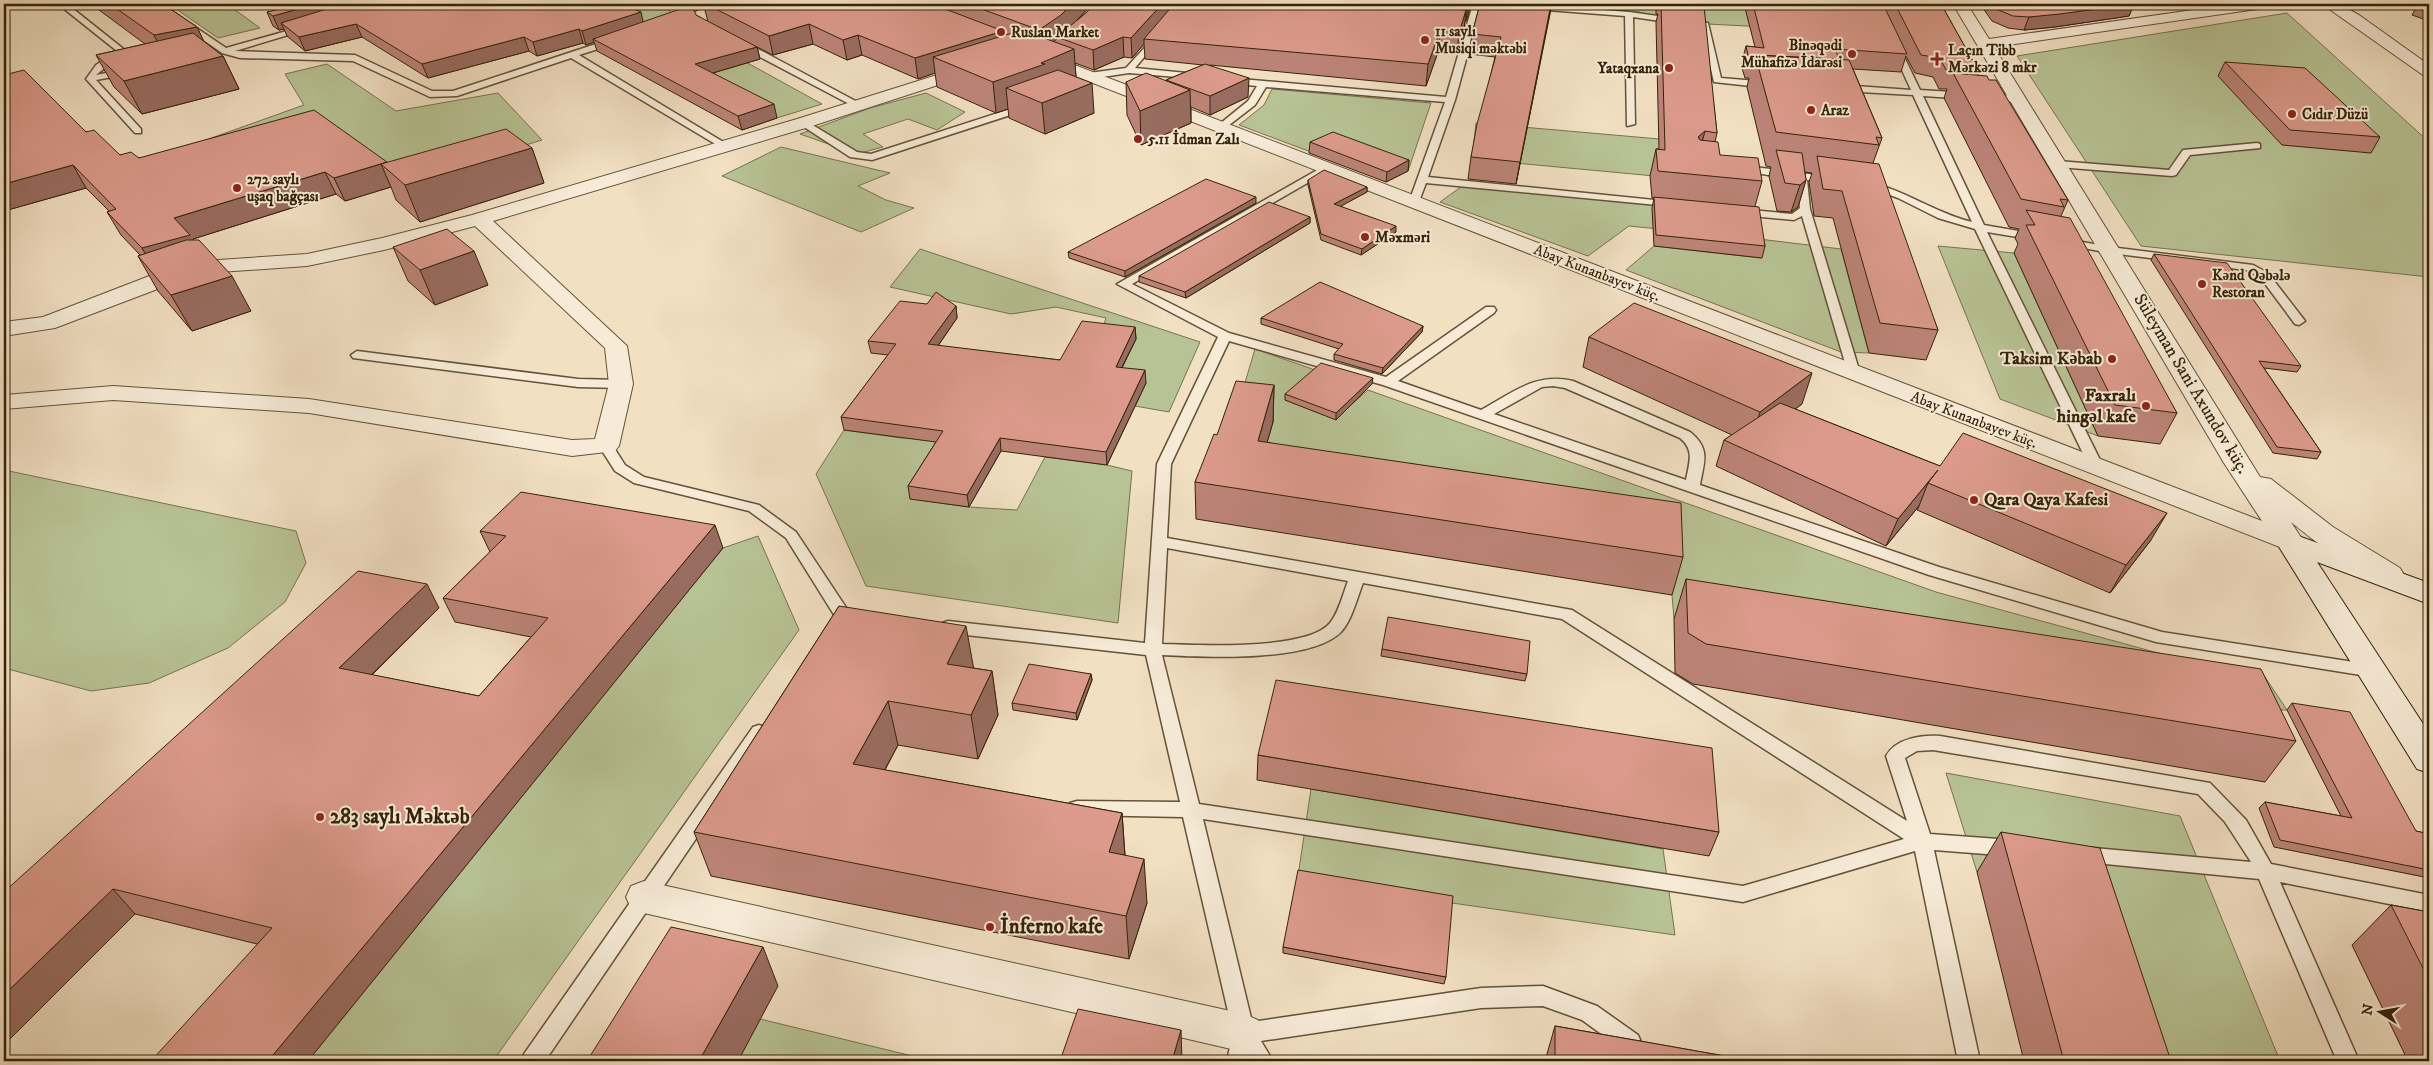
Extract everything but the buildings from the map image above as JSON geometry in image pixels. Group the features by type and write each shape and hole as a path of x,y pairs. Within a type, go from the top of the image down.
{"street":[{"name":"Süleyman Sani Axundov küç.","path":"1960,4 1986,44 2017,99 2237,463 2290,542 2429,760"},
{"path":"1986,44 2261,4"},
{"path":"2329,4 2354,18 2429,72"},
{"name":"Abay Kunanbayev küç.","path":"1017,48 1050,53 1091,81 1221,127 2097,468 2424,592"},
{"path":"4,329 47,323 160,280 203,267 307,260 384,244 479,219 803,123 989,63"},
{"path":"4,402 113,393 309,406 572,448 606,446 621,384 616,346 479,219"},
{"path":"2237,463 2320,532 2359,559 2424,592"},
{"path":"644,896 1248,1052"}],"lane":[{"path":"62,4 122,51 101,64 92,73 90,79"},
{"path":"156,4 225,51 240,54 355,58 430,94 454,94 624,38"},
{"path":"1414,202 1450,100 1466,26 1477,4"},
{"path":"1493,4 1629,14 1705,25 1717,80 1782,86"},
{"path":"2381,4 2429,4"},
{"path":"666,22 698,8"},
{"path":"1629,14 1630,124"},
{"path":"209,54 311,25"},
{"path":"1129,70 1166,26"},
{"path":"1892,39 1979,226 2097,468"},
{"path":"737,42 858,105"},
{"path":"572,55 725,146"},
{"path":"1091,81 1129,70 1450,100"},
{"path":"90,79 132,71"},
{"path":"90,79 138,131"},
{"path":"1221,127 1252,103 1263,84"},
{"path":"1830,88 1916,91 2017,99"},
{"path":"803,123 854,155 872,157 982,123 1036,103"},
{"path":"2058,164 2172,173 2187,152 2257,146"},
{"path":"1726,166 1890,190 1952,220 1979,226 2110,250 2249,266 2264,275 2299,320"},
{"path":"1326,168 1123,284 1225,336 1388,382 1934,572 2162,638 2373,671"},
{"path":"1801,176 1805,209 1854,373"},
{"path":"1422,180 1686,206"},
{"path":"1725,210 1794,218 1805,209"},
{"path":"1388,382 1490,310"},
{"path":"1225,336 1164,464 1153,651 1248,1052 1481,998 1543,996 1589,1013 1630,1042"},
{"path":"357,355 578,383 621,384"},
{"path":"1482,415 1539,383 1568,384 1685,435 1695,443 1698,454 1692,488"},
{"path":"606,446 620,468 639,480 754,508 791,535 842,614"},
{"path":"1160,542 1566,614 1923,841"},
{"path":"930,624 1153,651 1273,650 1311,642 1335,629 1357,577"},
{"path":"842,614 871,617"},
{"path":"830,630 842,614"},
{"path":"532,1061 644,896 768,719"},
{"path":"1969,1061 1923,841 1895,756 1904,748 1918,742 1940,743 2203,788 2228,809 2249,838 2348,1061"},
{"path":"1059,808 1191,810 1743,894 1923,841 2030,850"},
{"path":"2060,853 2265,871 2429,903"}],"green space":[{"path":"169,4 227,4 260,28 218,38"},
{"path":"526,4 661,4 669,7 671,14 640,24 570,14"},
{"path":"1532,4 1604,6 1605,4 1754,4 1826,30 1687,23 1686,18 1644,15 1640,12"},
{"path":"2287,13 2429,142 2429,277 2141,246 2017,56"},
{"path":"682,27 822,104 777,118 632,42"},
{"path":"327,64 396,111 498,93 542,140 397,185 175,151 304,105 285,74"},
{"path":"1272,89 1431,103 1408,171 1332,142 1311,152 1239,125 1264,105"},
{"path":"926,93 965,112 937,130 908,119 863,134 883,147 857,154 800,134 870,108"},
{"path":"1476,123 1671,140 1676,178 1472,159"},
{"path":"781,147 890,173 858,186 886,200 914,208 861,232 722,176"},
{"path":"1468,182 1750,210 1759,239 1629,226 1588,256 1440,202"},
{"path":"1759,239 1841,249 1869,353 1841,352 1626,270 1654,246 1761,258"},
{"path":"1938,246 2014,253 2098,436 2000,399"},
{"path":"920,249 1200,342 1169,412 1135,406 1145,383 1116,379 1101,335 1106,318 1056,307 1011,314 890,287"},
{"path":"1255,349 1318,371 1285,400 1335,419 1368,390 1936,592 2169,656 2263,674 2287,710 2232,709 1674,619 1672,595 1229,437"},
{"path":"844,430 902,438 948,438 911,499 969,507 1017,510 1045,457 1107,465 1132,471 1118,623 866,586 816,474"},
{"path":"4,470 296,531 306,563 285,602 228,648 149,683 91,691 4,668"},
{"path":"758,536 799,630 493,1061 308,1061 723,548"},
{"path":"1946,773 2180,816 2280,1061 2126,1061 2073,888 1977,872"},
{"path":"1311,789 1663,849 1675,935 1452,903 1298,876"},
{"path":"760,1019 933,1061 738,1061"}],"place":[{"name":"Ruslan Market","path":"1001,32"},
{"name":"11 saylı Musiqi məktəbi","path":"1425,40"},
{"name":"Binəqədi Mühafizə İdarəsi","path":"1852,54"},
{"name":"Laçın Tibb Mərkəzi 8 mkr","path":"1937,59"},
{"name":"Yataqxana","path":"1669,68"},
{"name":"Araz","path":"1811,110"},
{"name":"Cıdır Düzü","path":"2292,114"},
{"name":"5.11 İdman Zalı","path":"1138,139"},
{"name":"272 saylı uşaq bağçası","path":"237,188"},
{"name":"Məxməri","path":"1365,237"},
{"name":"Kәnd Qәbәlә Restoran","path":"2202,284"},
{"name":"Taksim Kəbab","path":"2112,359"},
{"name":"Faxralı hingəl kafe","path":"2146,406"},
{"name":"Qara Qaya Kafesi","path":"1974,500"},
{"name":"283 saylı Məktəb","path":"320,817"},
{"name":"İnferno kafe","path":"990,927"}]}
